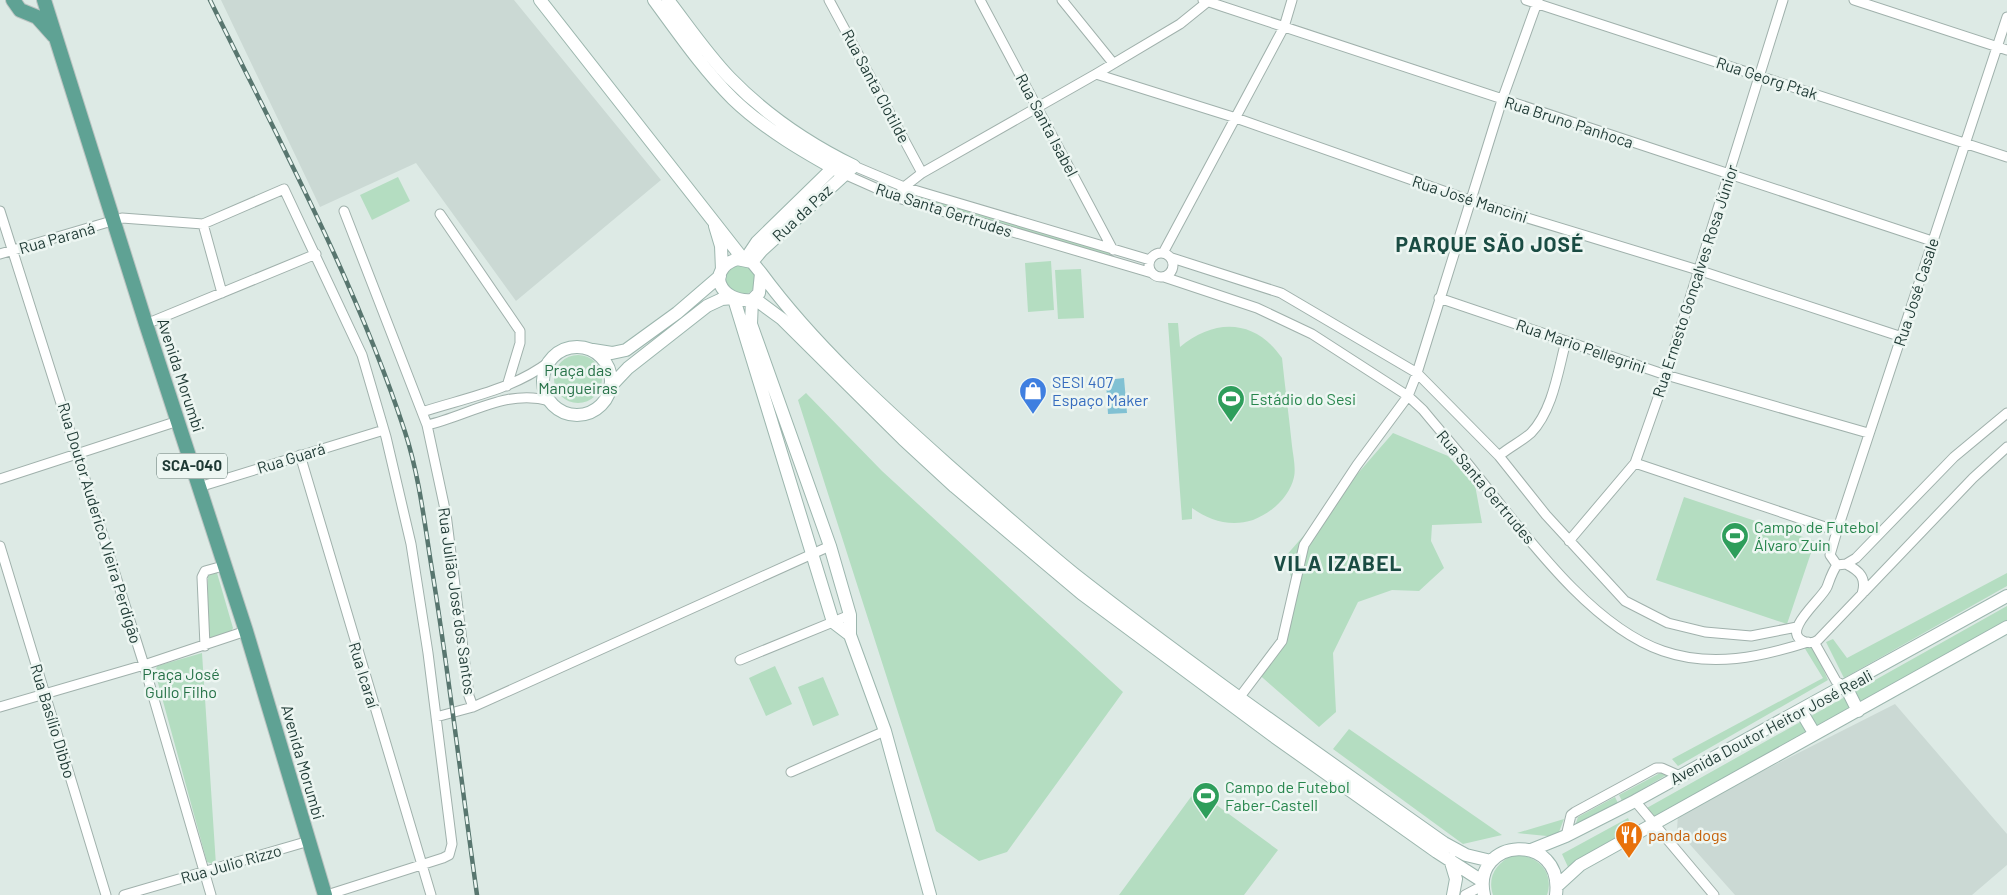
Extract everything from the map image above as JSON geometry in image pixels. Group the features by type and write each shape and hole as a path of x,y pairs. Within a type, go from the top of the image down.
{"main road":[{"path":"19,7 34,10 42,0"},
{"name":"Avenida Morumbi","path":"42,0 53,23 55,38 223,566 246,631 326,895"},
{"name":"Avenida Morumbi","path":"0,1 19,7 37,17 55,38"}],"street":[{"path":"540,0 709,215 816,340 919,439 1018,527 1135,621 1239,698 1444,843 1466,855 1491,861 1483,887"},
{"name":"Rua Santa Gertrudes","path":"654,0 700,63 734,100 757,120 898,198 1152,273"},
{"name":"Rua Santa Gertrudes","path":"668,0 730,78 760,105 843,167 1150,260"},
{"name":"Rua Santa Clotilde","path":"829,0 922,173"},
{"name":"Rua Santa Isabel","path":"980,0 1113,250"},
{"path":"1062,0 1113,64"},
{"path":"1168,256 1234,117 1284,27 1292,0"},
{"name":"Rua Georg Ptak","path":"1526,0 1538,2 2007,157"},
{"name":"Rua Ernesto Gonçalves Rosa Júnior","path":"1569,540 1635,463 1666,375 1783,0"},
{"path":"1854,0 2007,50"},
{"path":"898,198 904,187 922,173 1038,108 1180,24 1204,1"},
{"name":"Rua Bruno Panhoca","path":"1204,1 1932,241"},
{"path":"1239,698 1282,641 1304,545 1358,465 1408,396 1472,201 1502,100 1538,2"},
{"name":"Rua José Casale","path":"1842,565 1830,555 1837,531 2007,17"},
{"name":"Rua José Mancini","path":"1096,74 1234,117 1472,201 1698,270 1902,337"},
{"name":"Rua da Paz","path":"747,260 757,242 843,167"},
{"path":"222,293 203,224 284,189 362,355 384,430 411,544 436,717 452,844 451,850 443,858 326,895"},
{"name":"Rua Julião José dos Santos","path":"344,210 426,425 446,514 469,696 473,707 830,546"},
{"name":"Rua Doutor Auderico Vieira Perdigão","path":"0,211 144,665 211,895"},
{"path":"440,214 520,331 520,343 507,386"},
{"path":"709,215 720,241 723,290 733,298 811,556 833,622 850,635"},
{"name":"Rua Paraná","path":"0,254 114,222 122,218 203,224"},
{"path":"146,324 316,254"},
{"path":"1153,256 1168,256 1174,265 1172,272 1164,277 1157,277 1152,273 1149,266 1150,260 1153,256"},
{"name":"Rua Santa Gertrudes","path":"1168,256 1281,293 1417,373 1498,456 1569,540 1624,601 1668,623 1705,632 1751,636 1797,627"},
{"path":"590,349 600,355 607,364 611,374 611,386 608,397 601,406 592,412 580,415 569,414 559,410 544,392 542,381 544,370 558,352 579,346 604,352 626,350 677,313 721,273 731,261 747,260"},
{"path":"760,273 760,286 754,300 751,324 830,546 850,615 850,635 885,731 930,895"},
{"name":"Rua Santa Gertrudes","path":"1164,277 1222,295 1304,331 1408,396 1423,410 1520,529 1578,594 1619,629 1640,642 1664,652 1720,660 1746,659 1811,642"},
{"name":"Rua Mario Pellegrini","path":"1439,298 1666,375 1868,433"},
{"path":"611,386 628,368 707,306 722,299 754,300 782,319 935,469 1052,569 1272,735 1450,859 1483,887"},
{"path":"1498,456 1520,441 1539,423 1546,411 1566,341"},
{"path":"422,412 507,386 529,376 549,362"},
{"path":"426,425 516,396 539,397 550,400"},
{"path":"2007,413 1954,456 1856,558 1842,565 1819,600 1797,627 1798,635 1802,641 1811,642 1862,594 1973,478 2007,447"},
{"path":"0,479 178,421"},
{"name":"Rua Guará","path":"199,486 384,430"},
{"name":"Rua Icaraí","path":"300,455 431,895"},
{"path":"1635,463 1837,531"},
{"name":"Rua Basílio Dibbo","path":"0,546 106,895"},
{"path":"1842,565 1862,575 1865,584 1862,594"},
{"path":"205,646 202,576 205,571 223,566"},
{"name":"Avenida Doutor Heitor José Reali","path":"1491,861 1510,850 1531,850 1566,836 1635,802 1846,687 2007,596"},
{"path":"740,660 850,615"},
{"name":"Avenida Doutor Heitor José Reali","path":"1556,890 1580,865 2007,627"},
{"path":"0,708 205,646 246,631"},
{"path":"1811,642 1836,681 1846,687 1858,711"},
{"path":"436,717 473,707"},
{"path":"1802,711 1814,733"},
{"path":"791,772 885,731"},
{"path":"1566,836 1571,815 1656,768 1662,768 1680,776"},
{"path":"1635,802 1714,895"},
{"name":"Rua Julio Rizzo","path":"124,895 309,841"},
{"path":"1531,850 1542,856 1550,864 1555,874 1556,890"},
{"path":"1450,859 1456,879 1453,895"},
{"path":"1464,895 1483,887"}],"shaded area":[{"path":"221,0 514,0 661,180 516,301 416,163 320,207"},
{"path":"1895,704 2007,834 2007,865 1972,895 1735,895 1677,830 1678,814"}],"green space":[{"path":"398,177 410,201 372,220 360,195"},
{"path":"911,192 1110,252 1110,257 908,197"},
{"path":"1051,261 1054,310 1028,312 1025,263"},
{"path":"741,265 752,269 756,280 752,291 741,295 730,291 726,280 730,269"},
{"path":"1081,269 1084,318 1058,319 1055,270"},
{"path":"1168,323 1178,323 1180,347 1207,331 1221,327 1234,327 1260,336 1282,358 1295,473 1289,491 1279,503 1260,517 1245,522 1221,522 1192,508 1192,519 1182,520"},
{"name":"Praça das Mangueiras","path":"573,355 583,355 595,362 602,374 602,384 595,396 583,403 573,403 565,399 558,392 554,384 554,374 558,366 565,359"},
{"path":"806,393 882,471 1123,692 1007,852 979,861 936,831 798,400"},
{"path":"1393,433 1448,456 1475,485 1482,523 1432,525 1431,541 1444,568 1419,591 1392,590 1358,602 1333,653 1336,712 1319,727 1255,671 1280,641 1292,580 1285,557"},
{"name":"Campo de Futebol Álvaro Zuin","path":"1684,497 1815,541 1787,624 1656,580"},
{"path":"212,573 217,573 233,628 230,633 207,640 208,576"},
{"path":"2007,573 2007,586 1844,678 1826,642 1833,639 1847,658"},
{"path":"2007,606 2007,621 1655,817 1645,809"},
{"path":"1813,646 1828,680 1678,766 1672,759 1823,678 1804,647"},
{"name":"Praça José Gullo Filho","path":"202,653 216,865 207,862 155,672 157,666"},
{"path":"775,666 792,704 766,716 749,678"},
{"path":"823,677 839,715 813,726 798,687"},
{"path":"1349,729 1502,835 1463,844 1333,749"},
{"path":"1662,772 1668,774 1622,801 1619,795"},
{"name":"Campo de Futebol Faber-Castell","path":"1196,790 1278,850 1244,895 1119,895"},
{"path":"1615,797 1618,803 1575,826 1578,817"},
{"path":"1628,818 1634,831 1568,867 1562,854"},
{"path":"1564,819 1557,837 1517,833"},
{"path":"1513,855 1529,857 1542,866 1548,878 1547,895 1493,895 1491,882 1494,871 1502,862"}],"water":[{"path":"1124,378 1127,413 1108,414 1106,380"}],"railway":[{"path":"210,0 340,267 364,321 405,432 415,467 425,521 477,895"}],"place":[{"name":"SESI 407 Espaço Maker","path":"1033,415"},
{"name":"Estádio do Sesi","path":"1231,423"},
{"name":"Campo de Futebol Álvaro Zuin","path":"1735,560"},
{"name":"Campo de Futebol Faber-Castell","path":"1206,820"},
{"name":"panda dogs","path":"1629,859"}],"district":[{"name":"PARQUE SÃO JOSÉ","path":"1490,245"},
{"name":"VILA IZABEL","path":"1338,564"}]}
